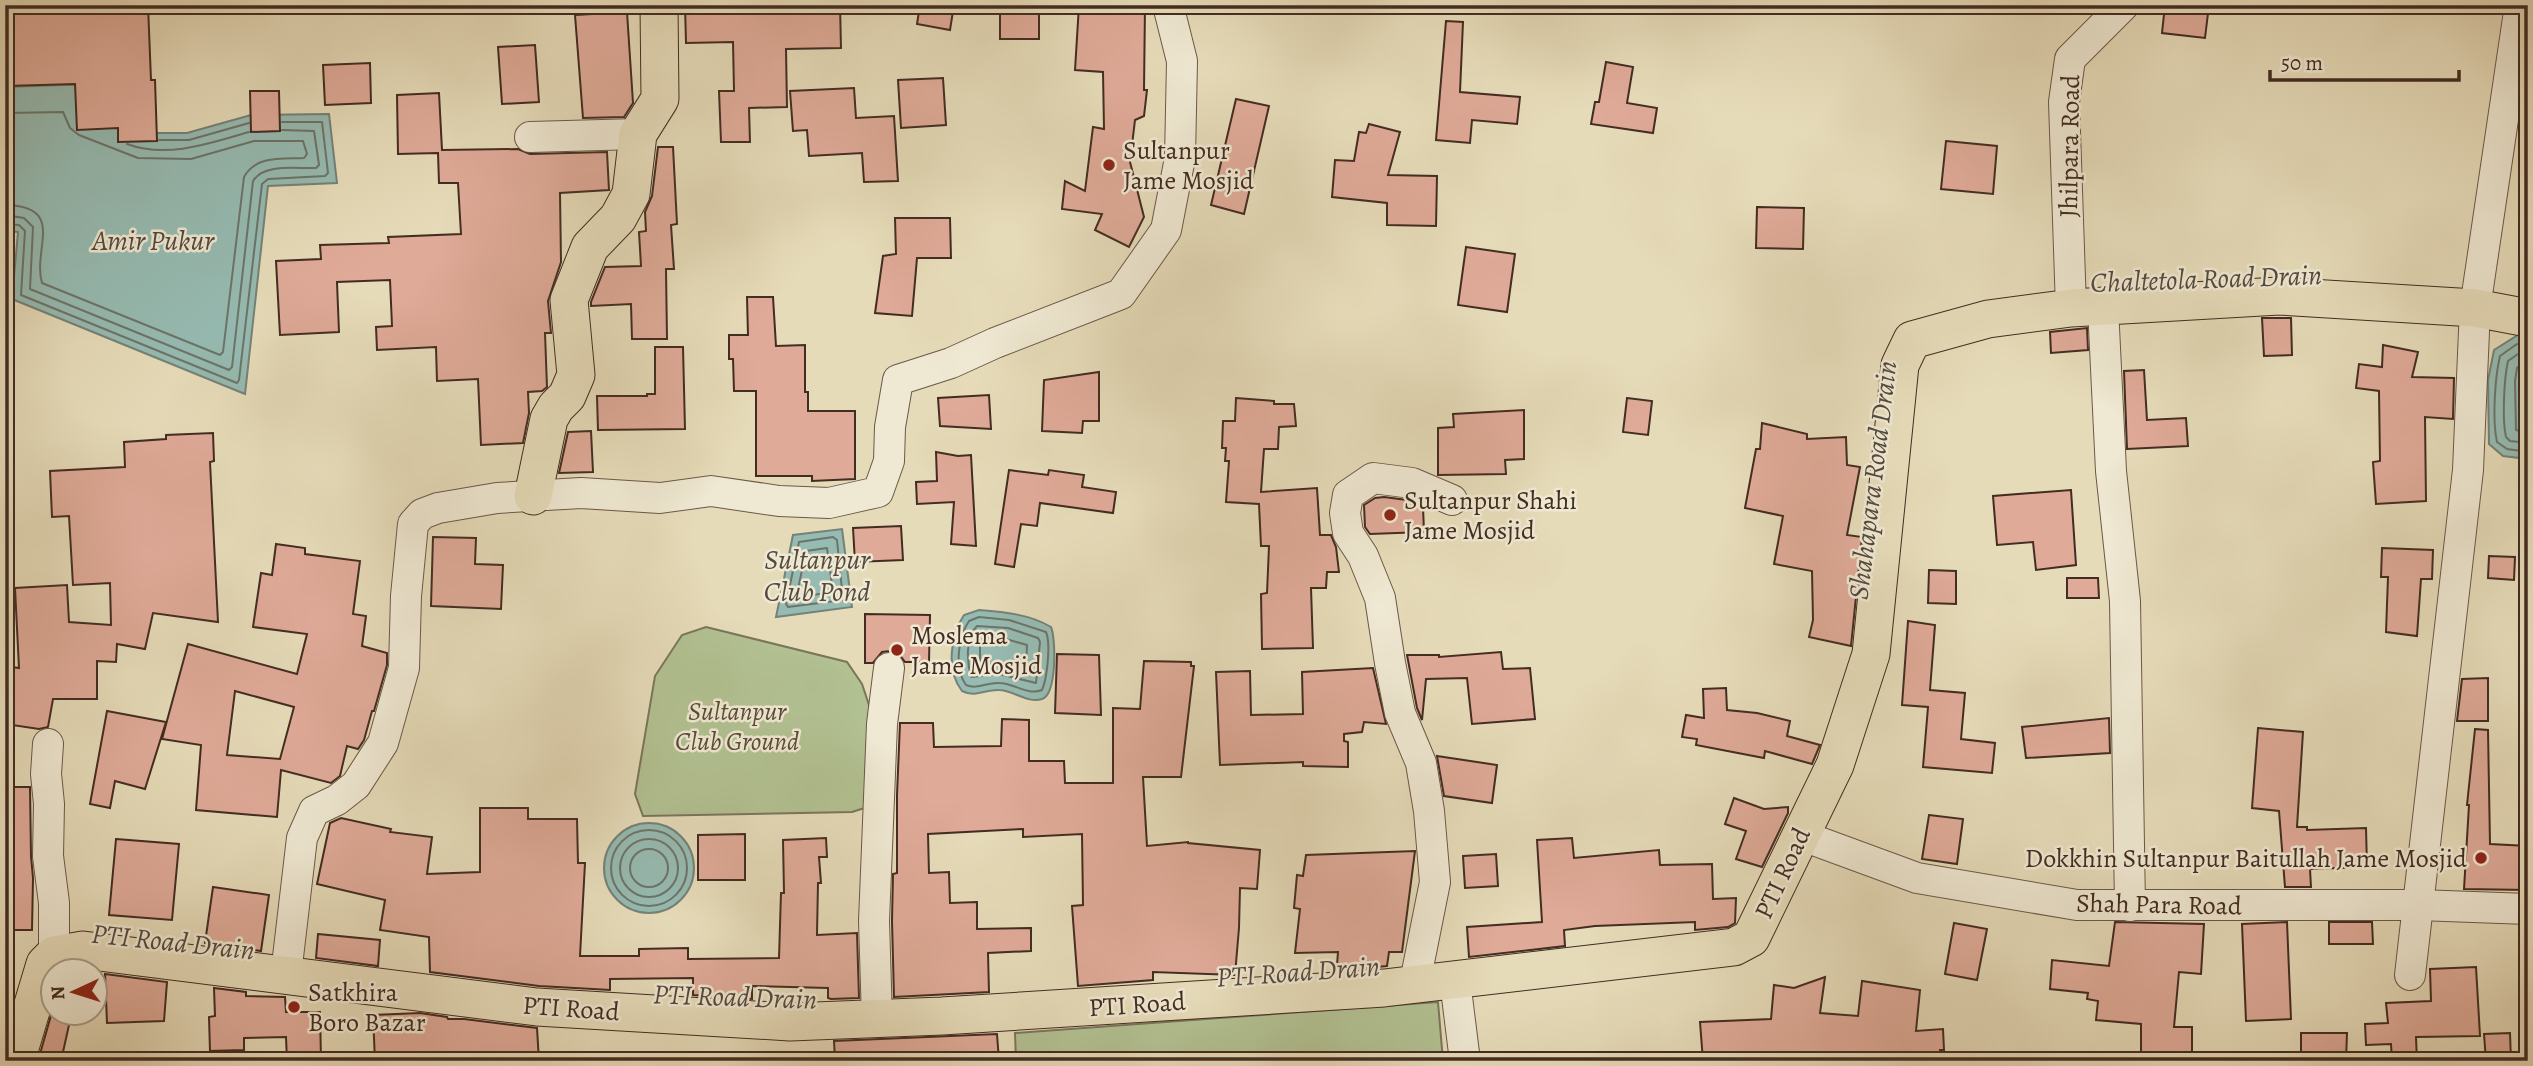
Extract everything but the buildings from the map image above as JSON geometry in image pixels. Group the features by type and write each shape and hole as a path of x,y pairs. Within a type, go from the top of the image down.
{"main road":[{"path":"533,496 549,419 567,396 576,375 569,300 590,247 618,218 631,194 638,134 660,99 659,5"},
{"name":"PTI Road","path":"54,955 68,951 97,951 537,1007 790,1022 1384,988 1734,947 1751,938 1835,765 1871,654 1900,365 1912,340 1988,318 2087,307 2279,296 2475,308 2528,318"},
{"path":"16,1061 45,964 54,955"}],"street":[{"path":"286,974 302,838 314,810 337,800 356,785 383,743 404,668 406,596 413,524 422,514 438,508 497,498 581,493 660,498 711,491 779,502 829,503 878,492 889,461 890,427 898,380 951,363 1121,294 1166,230 1180,158 1182,61 1168,5"},
{"name":"Jhilpara Road","path":"2124,5 2070,59 2064,102 2125,601 2130,906"},
{"path":"2410,975 2468,470 2475,308 2520,5"},
{"path":"530,137 638,134"},
{"path":"1417,984 1435,882 1429,811 1421,763 1400,713 1380,598 1363,556 1348,533 1345,513 1348,495 1373,478 1412,483 1452,500"},
{"path":"877,1019 874,921 882,724 889,668"},
{"path":"48,744 48,856 54,903 54,955"},
{"name":"Shah Para Road","path":"1800,835 1917,878 2077,905 2418,905 2528,909"},
{"path":"1455,981 1465,1061"}],"green space":[{"name":"Sultanpur Club Ground","path":"706,627 847,662 862,684 871,711 871,806 852,812 643,816 635,794 655,676 682,635"},
{"path":"1438,1002 1443,1061 1016,1061 1015,1033"}],"water":[{"name":"Amir Pukur","path":"89,84 142,133 187,133 251,115 329,114 337,183 268,186 245,394 12,299 18,232 5,231 6,87"},
{"path":"2518,335 2528,340 2528,459 2503,456 2489,444 2488,380 2494,350"},
{"name":"Sultanpur Club Pond","path":"842,529 852,607 776,617 793,535"},
{"path":"979,610 1025,616 1051,627 1054,643 1053,677 1047,695 1042,699 1031,700 999,690 972,694 962,691 952,664 953,643 964,615"},
{"path":"649,823 666,826 681,836 691,851 694,868 691,885 681,900 666,910 649,913 632,910 617,900 607,885 604,868 607,851 617,836 632,826"}],"place":[{"name":"Sultanpur Jame Mosjid","path":"1109,165"},
{"name":"Sultanpur Shahi Jame Mosjid","path":"1390,515"},
{"name":"Moslema Jame Mosjid","path":"897,650"},
{"name":"Dokkhin Sultanpur Baitullah Jame Mosjid","path":"2481,858"},
{"name":"Satkhira Boro Bazar","path":"294,1007"}],"water label":[{"name":"Chaltetola Road Drain","path":"2206,278"},
{"name":"Shahapara Road Drain","path":"1872,480"},
{"name":"PTI Road Drain","path":"173,941"},
{"name":"PTI Road Drain","path":"1298,971"},
{"name":"PTI Road Drain","path":"735,996"}]}
